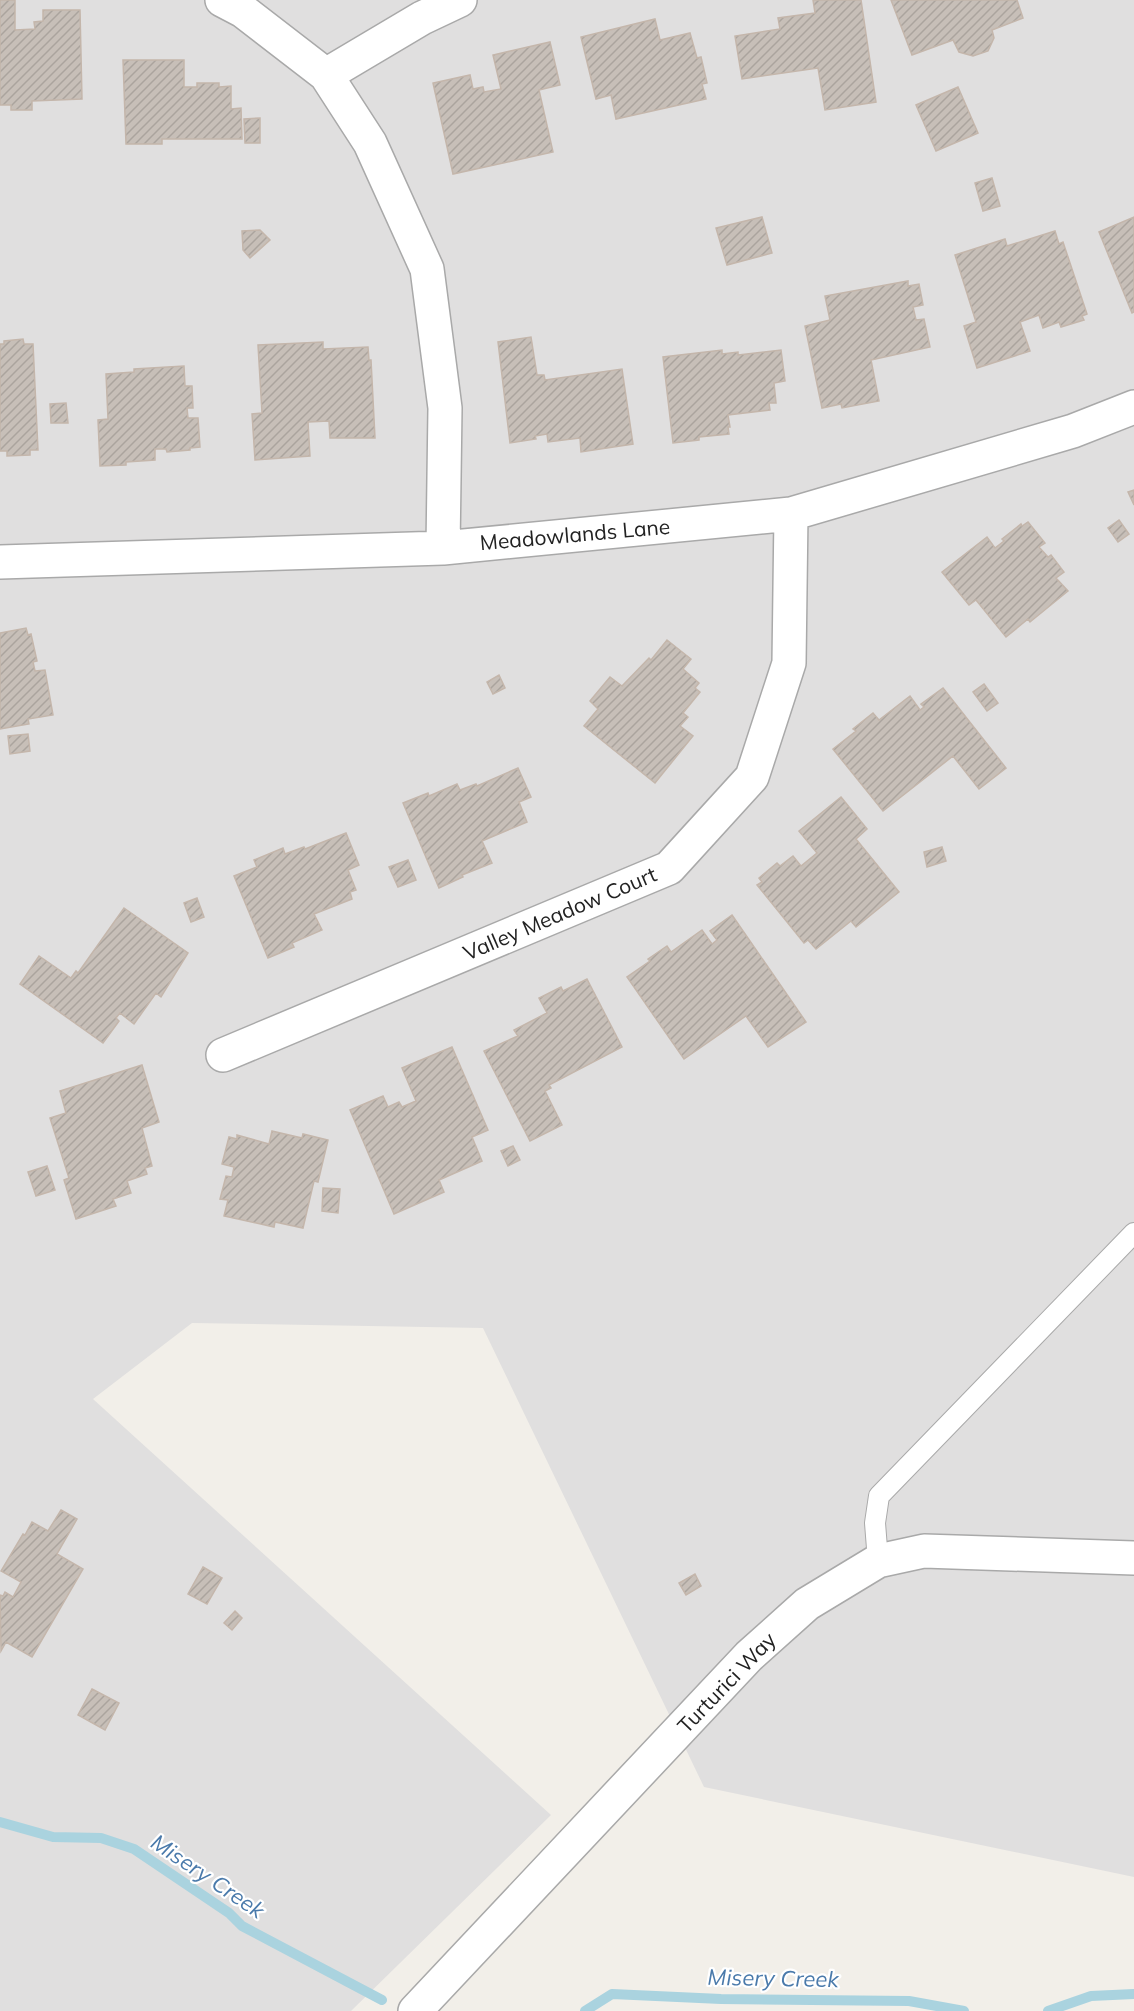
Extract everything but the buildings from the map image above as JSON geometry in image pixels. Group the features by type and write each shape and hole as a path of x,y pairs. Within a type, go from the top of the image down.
{"street":[{"path":"222,0 243,11 326,75 370,143 427,269 445,408 443,548"},
{"path":"326,75 422,18 460,0"},
{"name":"Meadowlands Lane","path":"0,562 443,548 791,514 1073,431 1134,407"},
{"name":"Valley Meadow Court","path":"223,1055 669,868 752,777 789,663 791,514"},
{"name":"Turturici Way","path":"415,2011 749,1656 807,1604 878,1561 924,1551 1134,1558"}],"lane":[{"path":"878,1561 875,1523 879,1496 1134,1233"}],"shaded area":[{"path":"0,0 1134,0 1134,1877 704,1787 483,1328 192,1323 93,1399 551,1815 351,2011 0,2011"}],"waterway":[{"name":"Misery Creek","path":"0,1822 53,1837 101,1838 134,1849 229,1913 242,1926 382,2000"},
{"name":"Misery Creek","path":"585,2011 612,1994 721,1999 909,2001 964,2011"},
{"name":"Misery Creek","path":"1048,2011 1091,1996 1134,1994"}]}
